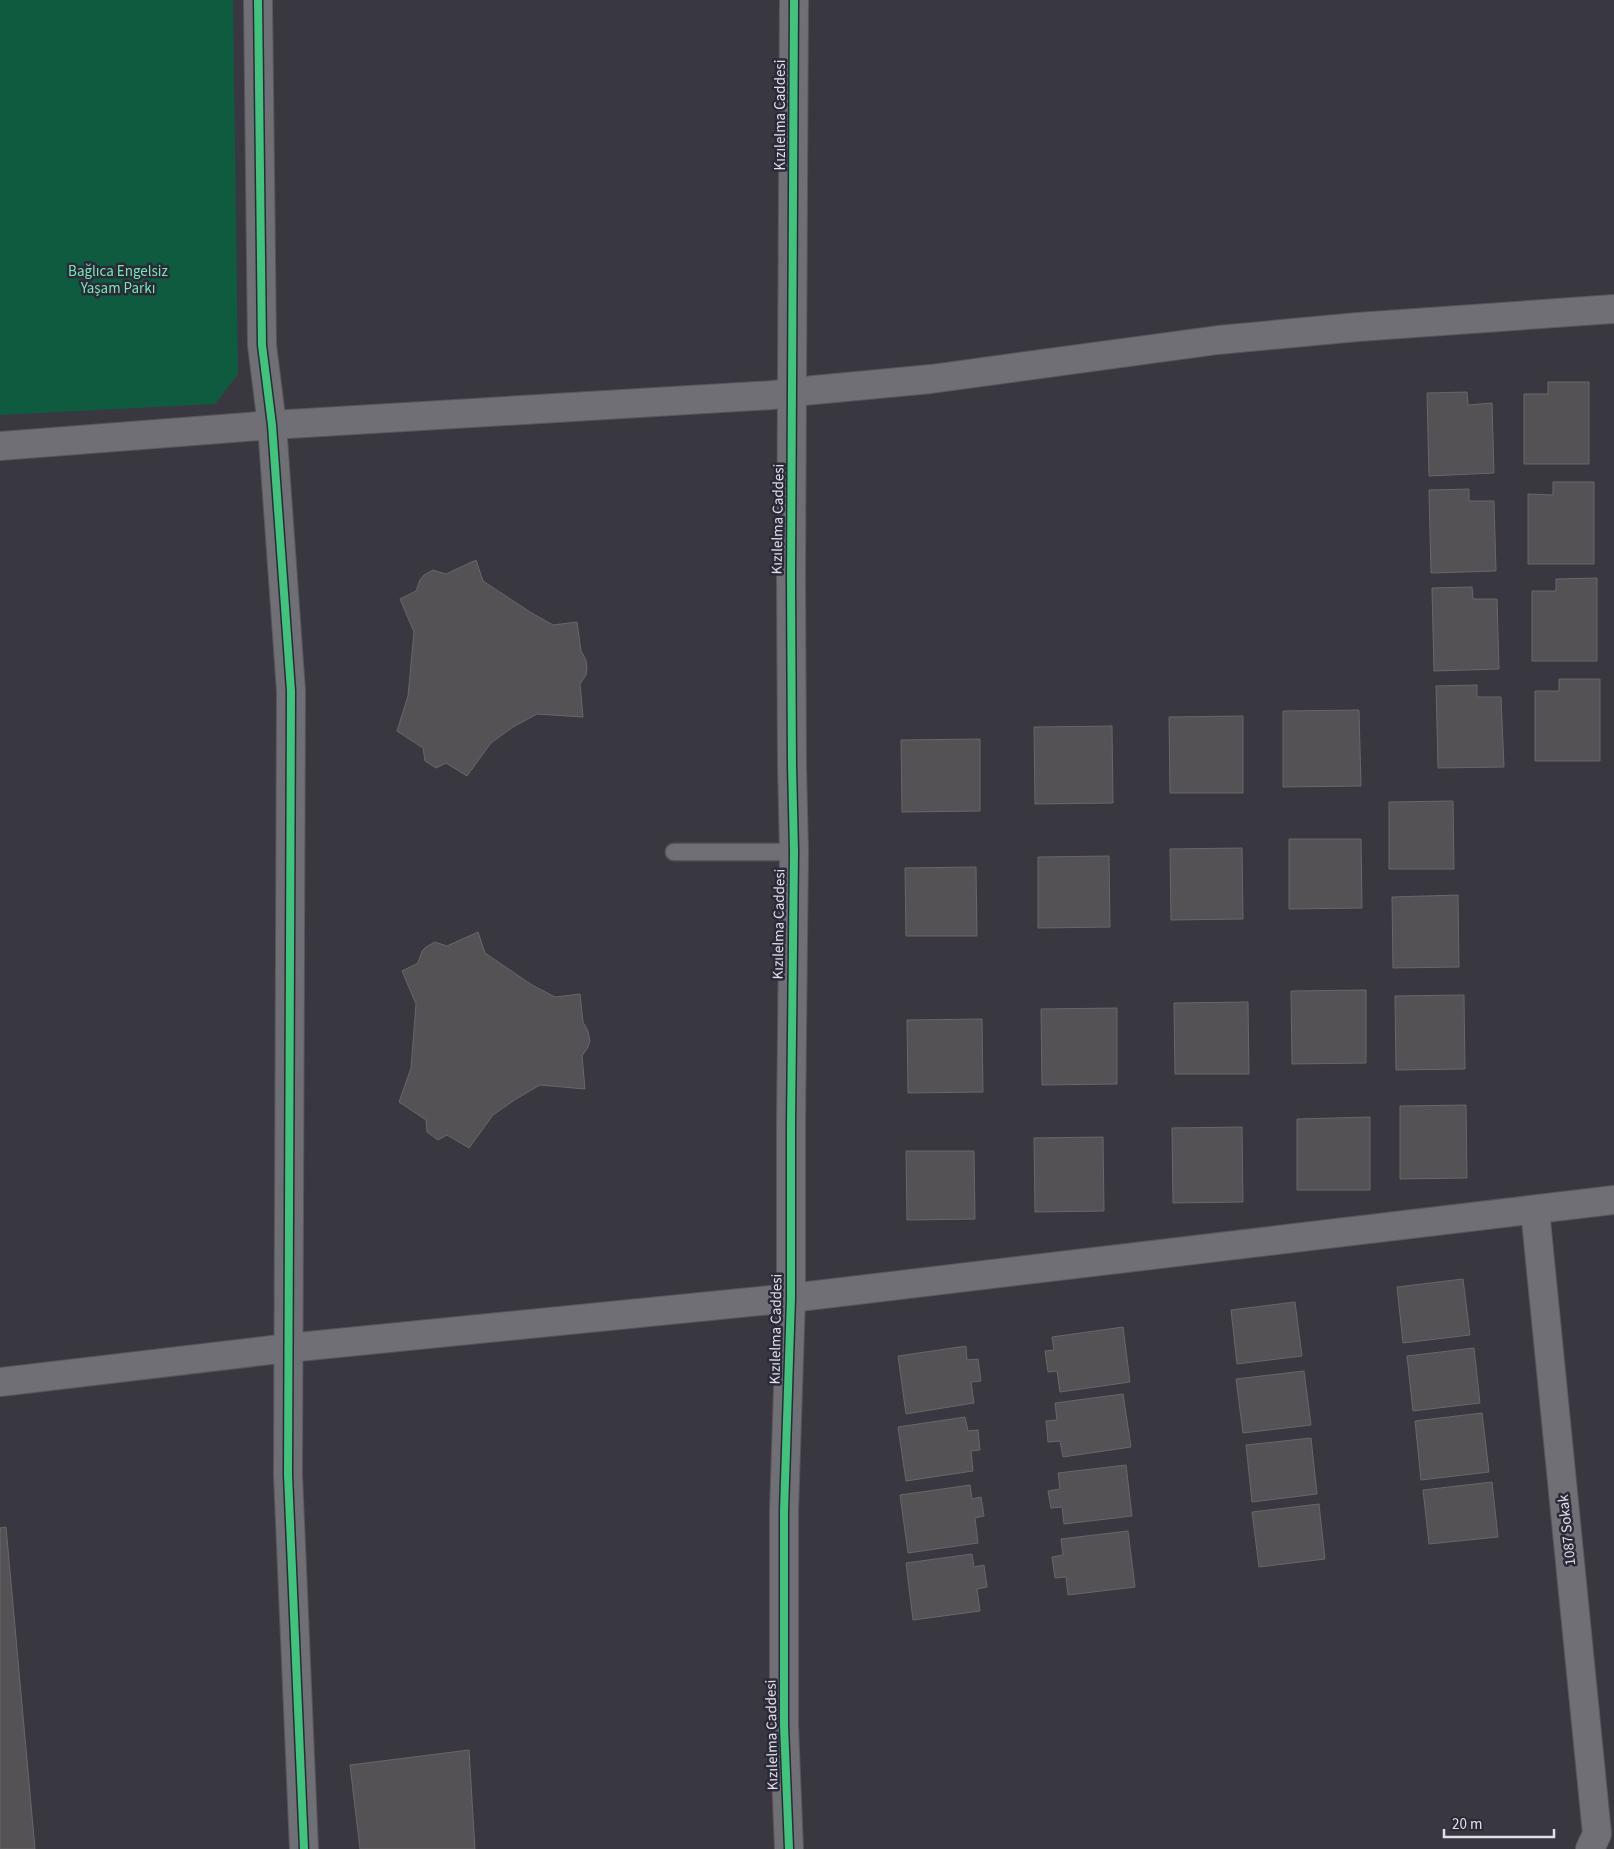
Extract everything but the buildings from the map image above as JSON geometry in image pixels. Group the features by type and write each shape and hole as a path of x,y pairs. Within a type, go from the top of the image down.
{"street":[{"path":"258,0 262,345 272,425 292,691 288,1476 304,1849"},
{"name":"Kızılelma Caddesi","path":"789,1849 784,1725 784,1512 792,1298 791,1124 794,852 791,588 794,0"},
{"path":"0,446 272,425 773,395 931,378 1218,340 1358,327 1614,309"},
{"path":"0,1382 288,1348 792,1298 1614,1200"},
{"name":"1087 Sokak","path":"1534,1210 1597,1834 1590,1849"}],"lane":[{"path":"674,852 794,852"}],"green space":[{"name":"Bağlıca Engelsiz Yaşam Parkı","path":"0,0 233,0 238,374 215,404 0,415"}],"cycle path":[{"path":"258,0 262,345 272,425 291,691 288,1475 304,1849"},
{"path":"789,1849 784,1725 784,1511 791,1298 794,852 791,578 794,0"}]}
